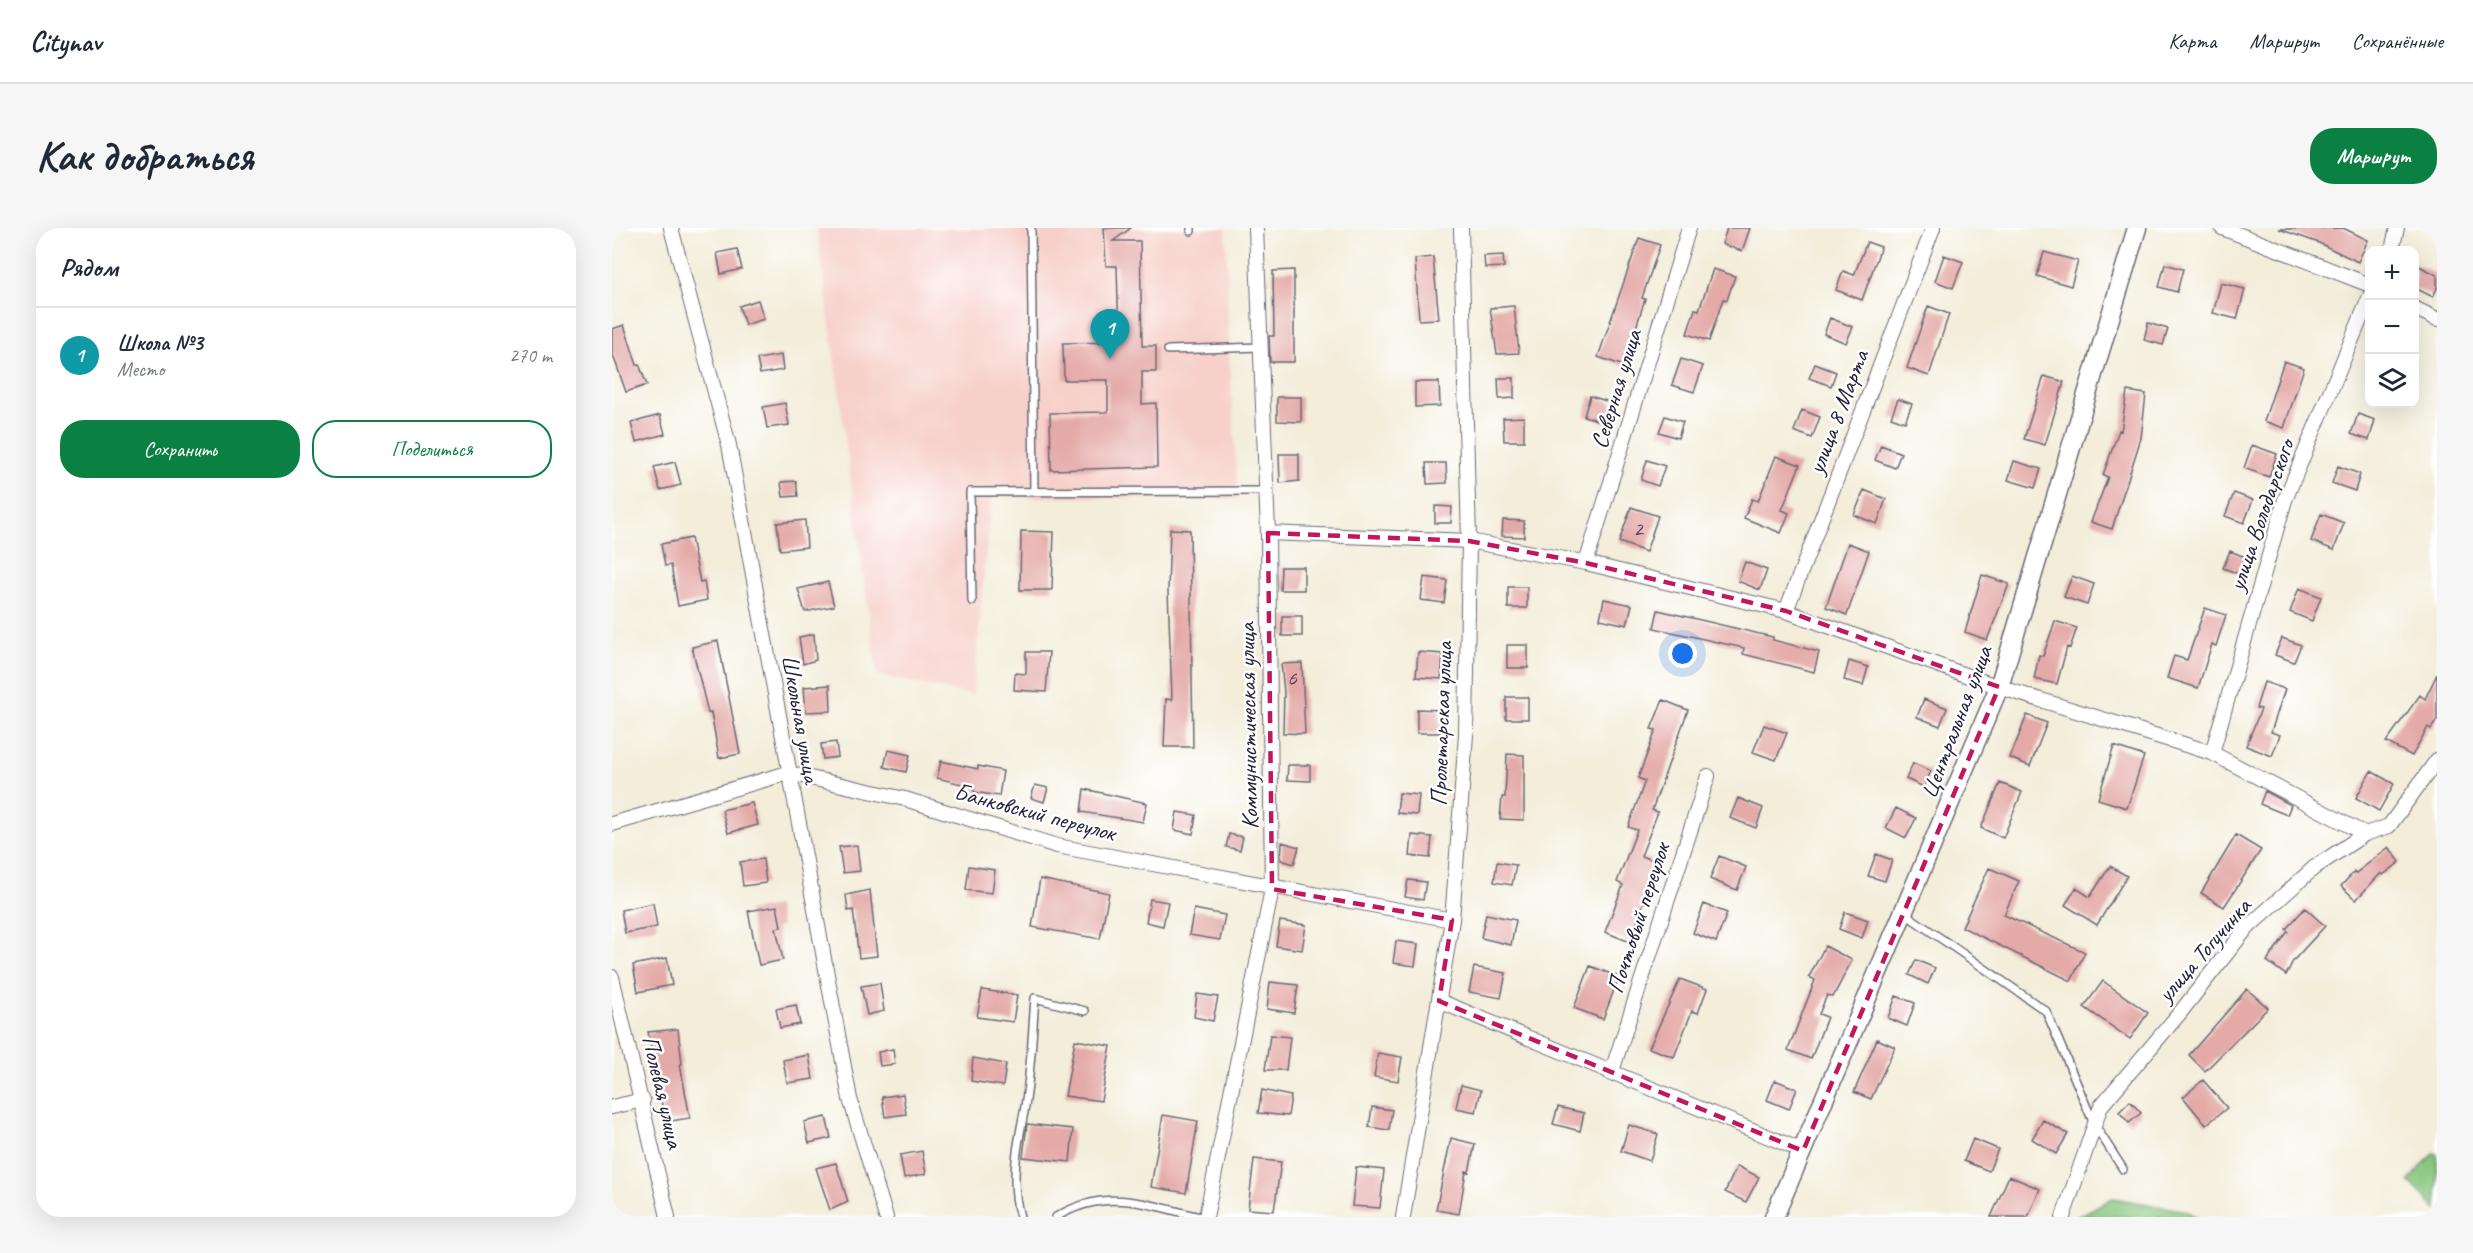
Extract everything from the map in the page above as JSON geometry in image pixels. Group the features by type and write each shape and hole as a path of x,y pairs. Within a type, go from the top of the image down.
{"main road":[{"name":"Центральная улица","path":"1774,1217 1999,687 2138,228"}],"street":[{"name":"Школьная улица","path":"671,228 729,445 849,1100 886,1217"},
{"name":"Коммунистическая улица","path":"1206,1217 1272,889 1268,533 1256,228"},
{"name":"Пролетарская улица","path":"1402,1217 1452,920 1466,735 1469,541 1461,228"},
{"name":"Северная улица","path":"1587,564 1689,228"},
{"name":"улица 8 Марта","path":"1786,611 1933,228"},
{"path":"2222,228 2365,283"},
{"path":"2393,246 2397,228"},
{"name":"улица Володарского","path":"2212,753 2285,500 2368,300"},
{"path":"2419,310 2437,319"},
{"path":"1268,533 1469,541 1587,564 1786,611 1999,687 2212,753 2365,834"},
{"name":"улица Тогучинка","path":"2063,1217 2101,1106 2179,1014 2246,929 2315,867 2365,834 2389,826 2437,760"},
{"name":"Банковский переулок","path":"612,824 788,773 905,799 1057,846 1272,889 1452,920"},
{"name":"Почтовый переулок","path":"1611,1074 1708,776"},
{"name":"Полевая улица","path":"612,977 643,1100 668,1217"},
{"path":"1439,1001 1611,1074 1803,1151"},
{"path":"612,1107 643,1100"}],"lane":[{"path":"1031,228 1034,492"},
{"path":"1168,350 1261,347"},
{"path":"972,601 970,492 1266,491"},
{"path":"1904,913 2046,1011 2094,1124 2123,1169"},
{"path":"1020,1217 1015,1200 1016,1142 1024,1112 1035,998 1085,1011"},
{"path":"1056,1217 1078,1204 1118,1198 1201,1217"}],"highlighted area":[{"path":"1268,533 1469,541 1586,563 1786,611 1999,687 1803,1151 1439,1001 1452,920 1272,889"}],"shaded area":[{"path":"817,228 1226,228 1229,348 1238,499 991,497 973,695 877,675"}],"green space":[{"path":"2433,1153 2437,1154 2437,1210 2409,1181"},
{"path":"2113,1198 2186,1211 2196,1217 2077,1217"}],"building":[{"path":"1104,228 1131,228 1113,241 1140,241 1142,346 1156,346 1156,372 1142,372 1142,404 1156,403 1157,467 1051,470 1050,413 1108,412 1108,380 1064,380 1063,343 1119,342 1117,266 1106,266"},
{"path":"1727,228 1750,228 1742,251 1722,244"},
{"path":"2343,228 2368,240 2358,262 2319,243 2279,229"},
{"path":"1639,238 1660,245 1642,298 1645,299 1624,366 1598,357"},
{"path":"1867,242 1881,247 1862,300 1836,290 1843,271 1854,275"},
{"path":"737,249 742,269 721,274 717,253"},
{"path":"2044,252 2078,261 2071,286 2037,276"},
{"path":"1503,255 1504,267 1485,268 1484,256"},
{"path":"1944,255 1963,262 1953,288 1935,281"},
{"path":"1433,257 1439,319 1419,320 1415,259"},
{"path":"2165,264 2183,269 2177,292 2159,287"},
{"path":"2419,266 2437,275 2437,288 2433,297 2419,290"},
{"path":"1713,269 1735,276 1727,300 1723,299 1709,341 1687,334 1695,309 1699,310"},
{"path":"1294,270 1294,362 1270,362 1269,336 1274,336 1273,271"},
{"path":"2221,283 2245,289 2237,319 2213,313"},
{"path":"758,300 764,319 745,325 739,306"},
{"path":"1514,306 1519,353 1497,354 1490,308"},
{"path":"1928,306 1949,314 1929,376 1907,368"},
{"path":"1830,318 1853,327 1846,343 1824,334"},
{"path":"2148,323 2168,329 2163,345 2144,340"},
{"path":"624,325 637,365 639,364 647,385 626,392 612,352 612,329"},
{"path":"781,355 783,370 760,374 757,359"},
{"path":"1681,359 1703,366 1694,392 1672,385"},
{"path":"2284,361 2304,368 2284,428 2264,421"},
{"path":"1815,364 1836,372 1831,386 1809,378"},
{"path":"2044,376 2064,382 2045,445 2024,439"},
{"path":"1498,378 1514,378 1514,398 1499,399"},
{"path":"1415,382 1439,382 1440,406 1415,407"},
{"path":"2127,391 2146,394 2141,438 2112,529 2091,522 2108,477 2103,475 2119,430 2121,431"},
{"path":"1590,396 1613,403 1607,423 1584,416"},
{"path":"1277,397 1301,397 1301,422 1277,421"},
{"path":"1898,399 1912,404 1905,422 1891,417"},
{"path":"785,403 789,425 767,428 763,407"},
{"path":"1802,410 1820,417 1812,438 1794,431"},
{"path":"2358,414 2375,420 2369,440 2351,434"},
{"path":"660,415 665,434 636,442 631,423"},
{"path":"1665,416 1683,422 1678,438 1659,432"},
{"path":"1524,417 1524,441 1504,441 1503,418"},
{"path":"1881,445 1901,453 1895,468 1875,460"},
{"path":"2252,445 2277,454 2269,477 2244,468"},
{"path":"1279,454 1299,454 1299,481 1280,483"},
{"path":"1776,456 1800,465 1782,510 1789,513 1781,533 1744,518 1752,499 1758,501"},
{"path":"1647,460 1665,466 1658,486 1641,480"},
{"path":"2014,461 2041,469 2035,488 2008,480"},
{"path":"675,462 681,485 660,490 654,467"},
{"path":"1426,463 1446,463 1447,483 1427,484"},
{"path":"2338,466 2360,474 2355,491 2332,483"},
{"path":"796,481 798,496 783,497 781,482"},
{"path":"1864,490 1886,499 1877,524 1854,515"},
{"path":"2234,493 2253,500 2244,523 2225,516"},
{"path":"1435,506 1452,507 1451,523 1435,523"},
{"path":"1631,507 1658,516 1646,552 1619,542"},
{"path":"2321,514 2344,523 2334,550 2311,541"},
{"path":"805,520 807,547 780,550 777,523"},
{"path":"1503,520 1524,521 1524,537 1502,536"},
{"path":"1170,529 1190,530 1193,747 1164,747 1166,699 1172,700 1168,590"},
{"path":"1021,531 1054,532 1052,590 1020,590"},
{"path":"691,538 700,582 704,581 707,600 678,606 671,565 665,566 661,544"},
{"path":"1848,543 1869,551 1847,615 1826,607"},
{"path":"2230,551 2245,557 2239,574 2223,568"},
{"path":"1745,562 1767,570 1760,590 1738,581"},
{"path":"1281,567 1304,567 1304,590 1280,590"},
{"path":"1982,575 2009,584 1987,640 1965,632"},
{"path":"2072,576 2094,584 2087,605 2064,597"},
{"path":"1424,577 1447,580 1444,603 1421,600"},
{"path":"828,582 834,606 805,612 798,589"},
{"path":"1508,587 1527,587 1527,608 1508,608"},
{"path":"2299,588 2321,597 2312,621 2290,612"},
{"path":"1604,599 1632,605 1627,625 1600,619"},
{"path":"2205,608 2226,615 2216,646 2212,644 2198,688 2167,678 2174,656 2187,660"},
{"path":"1658,610 1773,637 1773,640 1819,652 1814,672 1743,654 1744,648 1654,628"},
{"path":"1282,616 1302,616 1302,636 1282,636"},
{"path":"2055,621 2077,628 2070,648 2067,647 2057,684 2034,679 2039,655 2043,656"},
{"path":"814,634 816,660 803,664 799,637"},
{"path":"2282,638 2301,645 2294,662 2275,655"},
{"path":"718,641 740,754 719,758 711,712 708,713 692,647"},
{"path":"1507,645 1528,645 1528,668 1507,668"},
{"path":"1026,652 1049,652 1046,692 1014,690 1015,673 1026,674"},
{"path":"1418,652 1443,654 1441,679 1416,677"},
{"path":"1849,661 1868,667 1863,685 1844,680"},
{"path":"1302,663 1305,734 1283,733 1284,692 1281,664"},
{"path":"2437,674 2437,720 2431,729 2428,727 2412,756 2386,742 2420,695 2425,699"},
{"path":"2264,682 2285,689 2271,732 2280,735 2272,756 2246,746 2261,709 2256,708"},
{"path":"830,685 831,711 806,712 804,687"},
{"path":"1506,697 1528,697 1528,719 1506,719"},
{"path":"1924,699 1947,708 1940,726 1917,717"},
{"path":"1663,700 1688,710 1652,810 1658,812 1641,856 1658,862 1630,942 1605,932 1623,885 1617,882 1637,830 1628,827 1645,781 1638,778 1656,730 1651,729"},
{"path":"1417,709 1440,710 1440,733 1417,733"},
{"path":"2027,715 2047,723 2030,766 2010,758"},
{"path":"1764,725 1787,733 1776,760 1753,752"},
{"path":"836,742 838,757 823,759 821,744"},
{"path":"2114,746 2144,756 2127,808 2098,799"},
{"path":"888,750 910,755 906,772 884,767"},
{"path":"1507,754 1524,755 1524,820 1500,819 1502,797 1505,797"},
{"path":"941,761 978,769 978,766 1003,771 999,796 974,792 974,787 937,778"},
{"path":"1913,763 1931,771 1924,787 1906,779"},
{"path":"1288,765 1310,765 1310,781 1287,780"},
{"path":"2371,771 2394,784 2379,811 2356,798"},
{"path":"2000,783 2022,792 2003,838 1981,828"},
{"path":"1035,785 1048,788 1044,802 1031,798"},
{"path":"1084,789 1147,803 1143,822 1081,812"},
{"path":"2265,791 2291,805 2287,815 2260,804"},
{"path":"1399,793 1419,795 1417,815 1397,813"},
{"path":"1738,798 1763,808 1756,828 1730,818"},
{"path":"752,803 758,825 728,833 722,810"},
{"path":"1896,808 1916,818 1906,838 1886,828"},
{"path":"1177,812 1196,815 1193,834 1174,830"},
{"path":"1229,834 1243,837 1240,850 1226,847"},
{"path":"1412,835 1432,837 1430,858 1410,856"},
{"path":"2236,835 2261,850 2224,907 2201,893"},
{"path":"1282,842 1299,847 1294,864 1281,860"},
{"path":"857,845 860,871 843,873 839,847"},
{"path":"2389,847 2400,862 2383,875 2381,873 2356,900 2341,886 2354,872 2356,873"},
{"path":"1876,854 1892,860 1885,881 1868,876"},
{"path":"1719,856 1746,867 1737,890 1710,879"},
{"path":"763,859 766,883 743,886 740,862"},
{"path":"1497,862 1516,865 1512,885 1494,882"},
{"path":"969,866 995,870 992,893 966,890"},
{"path":"2110,866 2127,876 2097,925 2065,905 2076,888 2090,897"},
{"path":"1989,868 2019,881 2004,915 2085,952 2071,981 1962,927"},
{"path":"1040,879 1109,893 1100,939 1032,927"},
{"path":"1408,880 1426,882 1423,900 1405,897"},
{"path":"870,890 877,956 859,958 853,910 848,911 846,895"},
{"path":"1150,899 1168,902 1163,926 1146,922"},
{"path":"653,903 657,927 625,933 621,910"},
{"path":"1704,904 1727,913 1716,942 1693,933"},
{"path":"777,906 781,927 776,928 783,960 759,965 748,911"},
{"path":"2305,908 2325,926 2293,961 2286,975 2267,961 2288,931 2286,929"},
{"path":"1194,909 1225,915 1220,940 1189,935"},
{"path":"1845,912 1868,920 1862,938 1839,929"},
{"path":"1486,914 1516,920 1511,945 1481,938"},
{"path":"1280,921 1306,925 1302,950 1276,946"},
{"path":"1396,941 1418,944 1415,966 1393,963"},
{"path":"1825,946 1852,960 1833,997 1827,995 1819,1014 1827,1017 1811,1059 1788,1050 1815,980 1809,977"},
{"path":"667,958 672,985 638,992 633,965"},
{"path":"1916,960 1935,968 1928,984 1909,975"},
{"path":"1590,966 1619,977 1603,1019 1574,1008"},
{"path":"1474,967 1506,973 1501,998 1469,992"},
{"path":"1680,979 1707,989 1698,1013 1692,1011 1674,1057 1649,1048"},
{"path":"2103,981 2148,1013 2130,1039 2084,1007"},
{"path":"1270,982 1298,985 1294,1013 1267,1009"},
{"path":"880,983 884,1011 867,1015 861,986"},
{"path":"2247,989 2268,1008 2205,1071 2189,1055"},
{"path":"982,990 1017,995 1013,1022 977,1017"},
{"path":"1197,994 1218,997 1213,1021 1194,1017"},
{"path":"1896,996 1915,1003 1907,1026 1888,1018"},
{"path":"796,1005 800,1024 780,1028 776,1009"},
{"path":"678,1029 682,1064 680,1064 690,1118 665,1122 648,1032"},
{"path":"1270,1035 1290,1037 1286,1070 1265,1070"},
{"path":"1877,1039 1895,1047 1871,1099 1854,1092"},
{"path":"1075,1040 1111,1046 1101,1101 1065,1096"},
{"path":"893,1049 895,1064 880,1066 878,1052"},
{"path":"1378,1053 1402,1057 1398,1081 1374,1077"},
{"path":"809,1055 813,1079 787,1083 783,1060"},
{"path":"973,1058 1006,1064 1003,1086 971,1081"},
{"path":"1775,1080 1797,1089 1789,1109 1767,1100"},
{"path":"2203,1080 2227,1108 2206,1125 2183,1097"},
{"path":"1461,1085 1481,1090 1476,1112 1456,1108"},
{"path":"1262,1090 1291,1096 1288,1116 1258,1113"},
{"path":"903,1094 906,1114 885,1117 882,1097"},
{"path":"2130,1101 2141,1113 2129,1123 2119,1112"},
{"path":"1372,1107 1392,1110 1389,1130 1369,1127"},
{"path":"1558,1107 1584,1113 1580,1131 1553,1124"},
{"path":"1163,1115 1198,1121 1186,1193 1151,1187"},
{"path":"826,1117 831,1138 809,1143 804,1122"},
{"path":"2043,1120 2068,1134 2056,1154 2032,1139"},
{"path":"1027,1124 1073,1129 1070,1162 1023,1157"},
{"path":"1629,1125 1658,1134 1650,1161 1621,1151"},
{"path":"1451,1138 1475,1144 1469,1172 1466,1171 1459,1214 1436,1210"},
{"path":"1973,1139 1998,1149 1989,1171 1964,1161"},
{"path":"922,1151 926,1174 904,1178 900,1155"},
{"path":"1254,1159 1281,1162 1274,1211 1248,1209"},
{"path":"836,1163 848,1202 830,1210 816,1168"},
{"path":"1737,1166 1759,1177 1746,1202 1725,1192"},
{"path":"1356,1167 1384,1170 1380,1208 1352,1206"},
{"path":"2009,1176 2040,1189 2028,1217 1991,1217"}],"place":[{"name":"Школа №3","path":"1110,359"}]}
